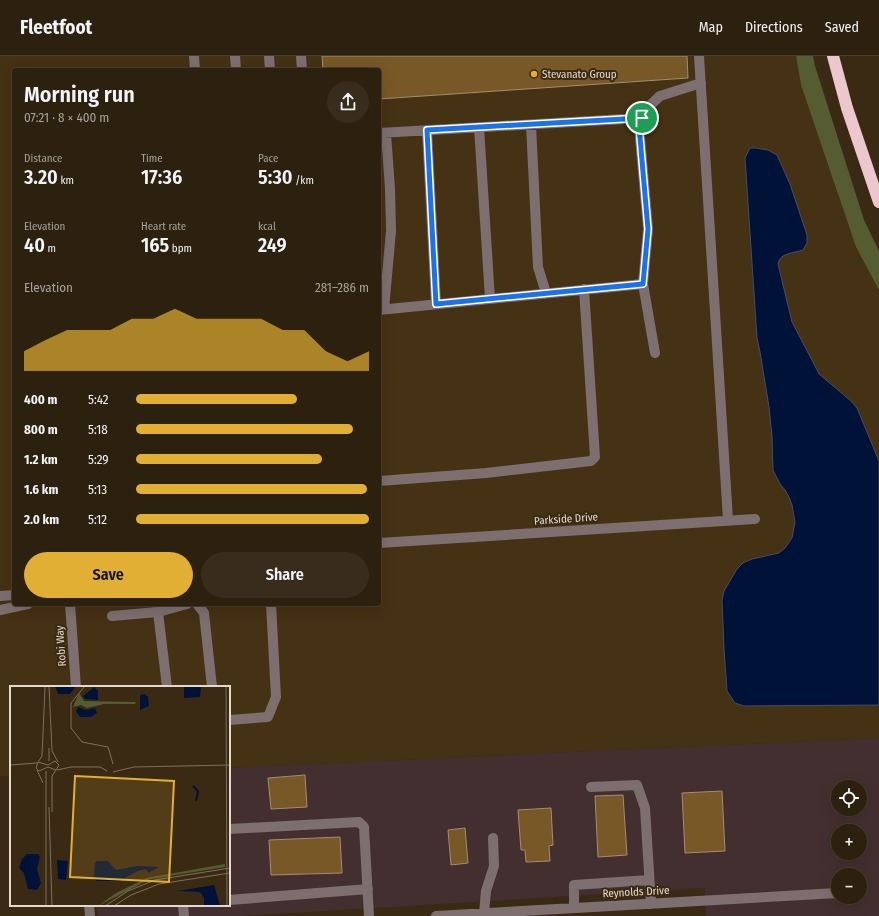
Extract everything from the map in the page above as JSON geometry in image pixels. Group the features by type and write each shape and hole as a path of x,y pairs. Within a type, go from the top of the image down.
{"highway":[{"path":"833,56 847,108 879,202"}],"street":[{"path":"194,56 194,68"},
{"path":"235,56 236,68"},
{"path":"269,56 270,68"},
{"path":"301,56 302,68"},
{"path":"699,56 728,520"},
{"path":"655,353 643,284 648,229 639,126 645,110 660,96 701,83"},
{"path":"642,118 382,133 390,189 391,231 382,310 643,284"},
{"path":"531,125 538,267 546,293"},
{"path":"479,128 490,299"},
{"path":"427,130 436,304"},
{"path":"381,480 486,472 591,461 595,457 584,289"},
{"name":"Parkside Drive","path":"381,543 755,519"},
{"path":"0,596 12,595"},
{"path":"0,610 19,606"},
{"name":"Robi Way","path":"70,606 76,686"},
{"path":"112,616 158,612 180,606"},
{"path":"199,606 204,613 212,686"},
{"path":"230,720 268,717 276,697 271,606"},
{"path":"158,612 167,686"},
{"path":"591,787 637,785 644,808 651,904"},
{"path":"230,828 359,822 364,827 369,916"},
{"path":"484,913 486,891 494,866 492,838"},
{"path":"574,908 574,886 649,880"},
{"path":"230,900 368,889"},
{"name":"Reynolds Drive","path":"436,916 574,908 607,911 651,904 831,893"},
{"path":"89,906 90,916"},
{"path":"183,906 184,916"}],"shaded area":[{"path":"0,56 796,56 801,85 856,247 879,290 879,738 230,768 230,686 10,686 10,776 0,776"},
{"path":"879,738 879,916 706,916 705,888 240,916 98,916 97,906 230,906 230,768"}],"green space":[{"path":"796,56 813,56 864,220 879,251 879,290 856,247 801,85"}],"water":[{"path":"750,148 768,150 777,155 790,184 807,235 807,243 803,250 784,256 779,260 778,264 792,322 819,374 851,401 857,408 879,461 879,705 744,706 735,703 727,691 722,600 724,591 737,569 743,563 752,559 779,553 785,548 792,538 795,522 789,497 773,470 769,407 757,338 745,158"}],"building":[{"name":"Stevanato Group","path":"322,56 687,56 688,78 381,99 381,68 323,68"},
{"path":"305,775 307,807 271,809 268,778"},
{"path":"722,791 725,851 685,853 682,793"},
{"path":"623,795 627,855 598,857 595,796"},
{"path":"551,808 553,845 549,846 550,861 526,862 525,850 521,850 518,810"},
{"path":"465,828 468,863 451,865 448,830"},
{"path":"340,837 342,873 271,875 269,840"}],"place":[{"name":"Stevanato Group","path":"534,74"}],"route":[{"path":"642,118 639,126 648,229 643,284 436,304 427,130 642,118"}]}
